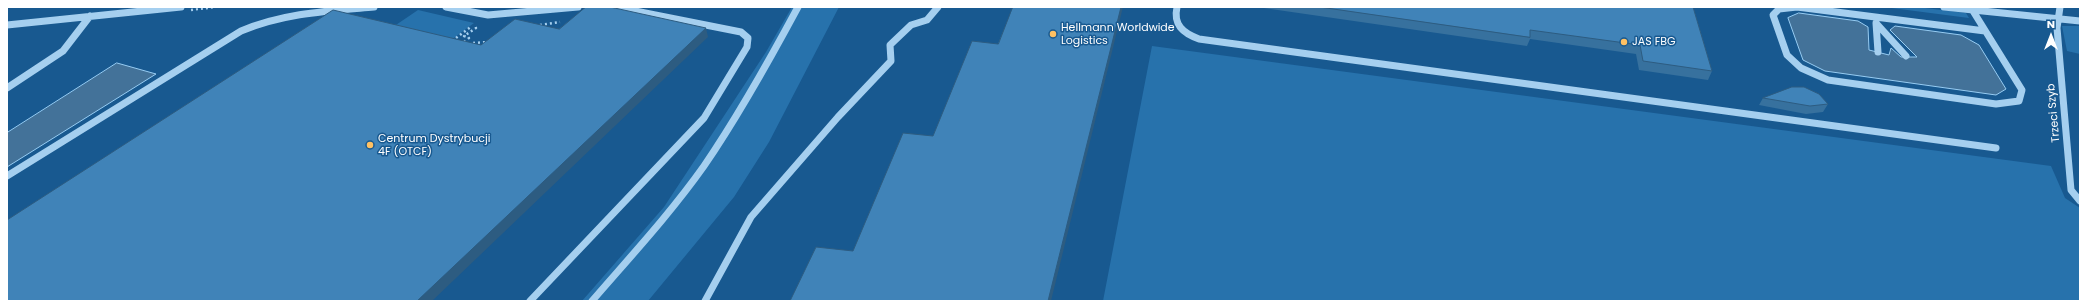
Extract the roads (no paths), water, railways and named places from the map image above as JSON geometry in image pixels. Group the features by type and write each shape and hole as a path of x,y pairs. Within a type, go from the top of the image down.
{"street":[{"path":"7,25 181,7"},
{"path":"7,176 234,35 259,22 281,17 374,7"},
{"path":"446,7 488,15 522,10 578,7"},
{"path":"530,301 704,118 747,47 748,38 741,32 628,8 615,7"},
{"path":"592,301 661,222 704,165 769,60 798,7"},
{"path":"704,301 751,217 838,117 891,61 890,45 911,25 927,20 937,7"},
{"path":"1177,7 1174,14 1179,28 1186,35 1199,39 1996,148"},
{"path":"1973,11 2022,90 2019,101 1996,104 1828,80 1801,68 1786,55 1773,15 1779,9 1797,7 1875,20 1985,31"},
{"path":"1944,7 2080,21"},
{"name":"Trzeci Szyb","path":"2060,7 2057,28 2071,190 2080,201"},
{"path":"7,88 63,50 90,16"},
{"path":"1875,20 1878,52"},
{"path":"1875,20 1906,56"}],"place":[{"name":"Hellmann Worldwide Logistics","path":"1053,34"},
{"name":"JAS FBG","path":"1624,42"},
{"name":"Centrum Dystrybucji 4F (OTCF)","path":"370,145"}]}
